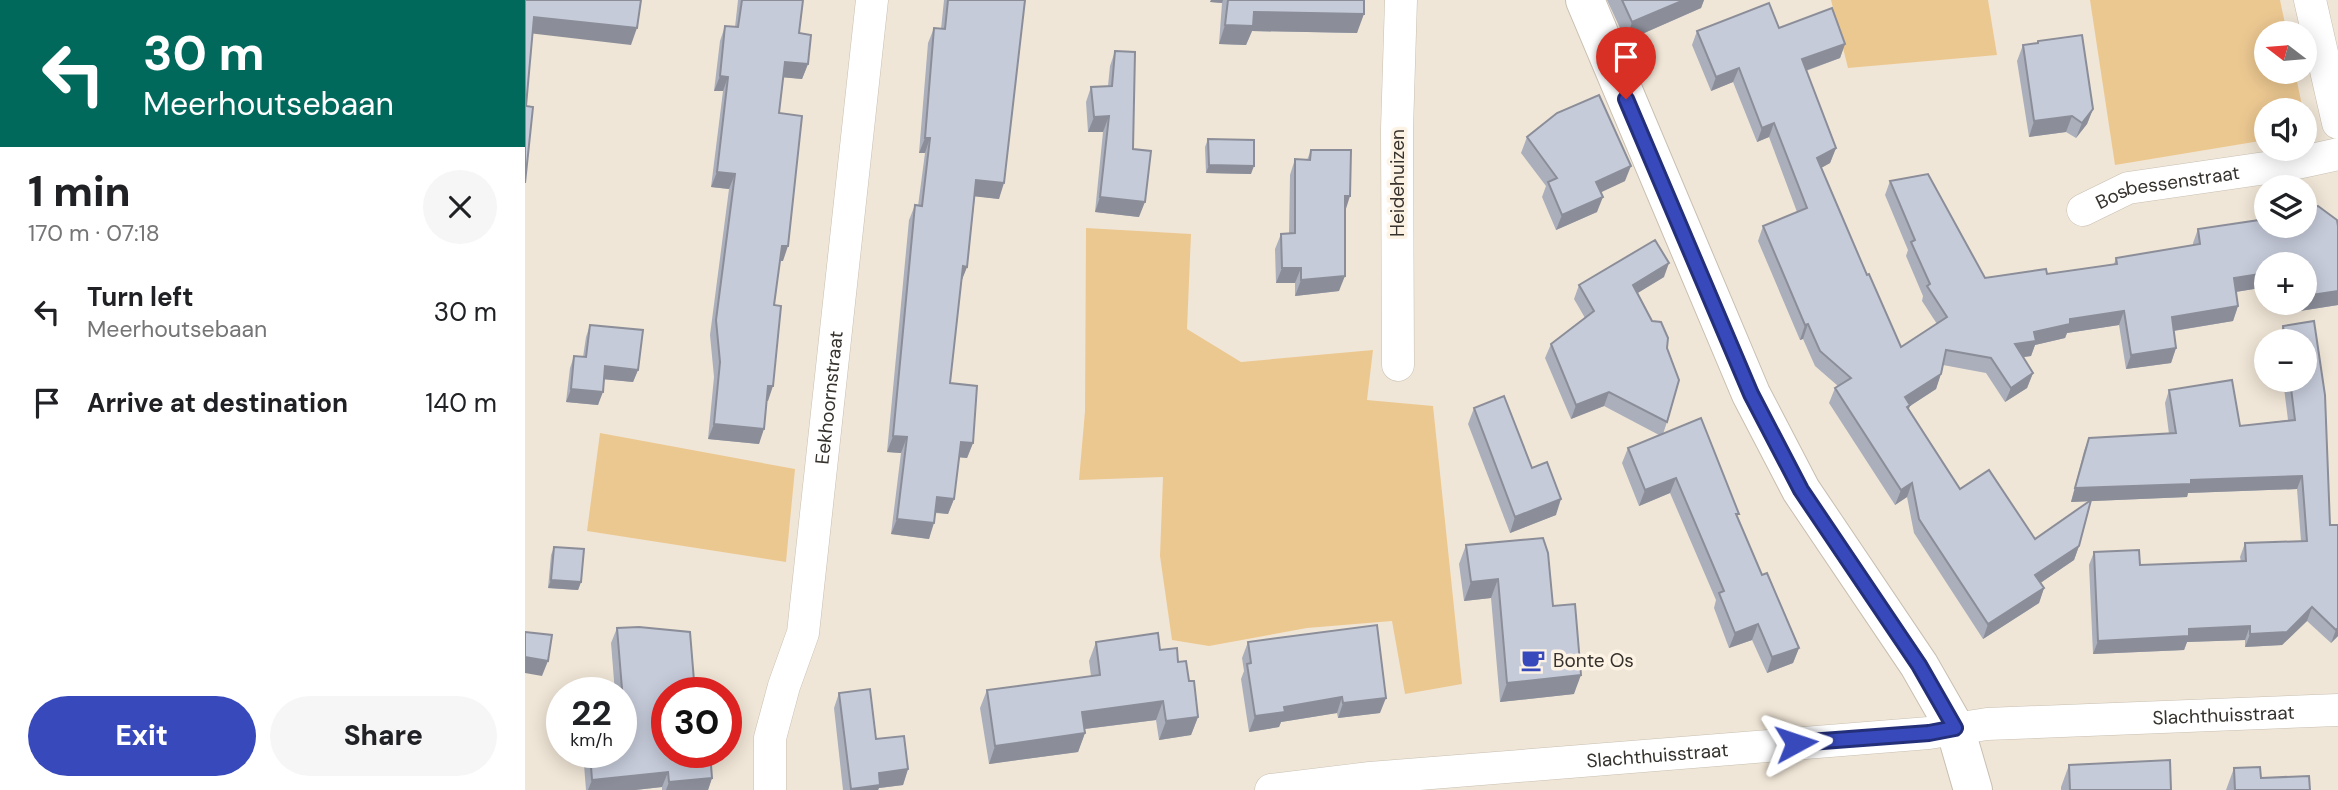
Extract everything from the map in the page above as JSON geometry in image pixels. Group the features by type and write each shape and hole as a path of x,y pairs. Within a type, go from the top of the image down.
{"street":[{"name":"Eekhoornstraat","path":"770,790 770,738 784,686 803,633 872,0"},
{"name":"Heidehuizen","path":"1398,365 1397,129 1401,0"},
{"path":"1585,0 1751,394 1801,490 1919,665 1955,728 1973,790"},
{"path":"2310,0 2338,123"},
{"name":"Bosbessenstraat","path":"2083,210 2128,188 2293,164 2338,154"},
{"name":"Slachthuisstraat","path":"1271,790 1370,778 1929,733 1987,724 2338,710"}],"shaded area":[{"path":"1831,0 1988,0 1997,55 1848,68"},
{"path":"2090,0 2280,0 2284,21 2254,21 2254,84 2298,84 2300,98 2254,98 2254,142 2115,165"},
{"path":"1086,228 1191,234 1187,329 1241,362 1373,350 1367,400 1433,406 1462,684 1405,694 1392,621 1307,628 1209,646 1172,640 1160,556 1163,477 1079,480 1085,411"},
{"path":"600,433 795,469 786,562 587,531"}],"building":[{"path":"525,0 641,0 637,28 534,17 526,106 533,107 525,183"},
{"path":"742,0 803,0 799,33 811,35 808,64 785,62 779,113 802,116 788,246 782,246 774,305 781,306 773,386 768,386 764,429 714,424 720,362 716,320 735,174 717,172 728,77 720,76 725,26 738,27"},
{"path":"948,0 1025,0 1004,183 976,180 967,267 963,266 950,383 977,386 973,443 961,442 954,499 937,497 934,523 897,519 907,437 893,436 915,205 922,206 930,138 925,138 934,28 945,29"},
{"path":"1228,0 1364,0 1364,14 1254,12 1253,26 1225,25"},
{"path":"1622,0 1684,0 1632,22"},
{"path":"1769,3 1779,28 1832,8 1845,44 1802,59 1836,148 1817,158 1901,347 1947,317 1927,286 1930,284 1911,242 1915,240 1890,181 1928,174 1985,278 2046,269 2047,274 2117,264 2116,258 2200,244 2198,229 2254,221 2254,238 2317,238 2318,206 2337,220 2338,291 2317,294 2317,252 2254,252 2254,275 2234,278 2238,306 2172,317 2176,348 2131,355 2124,311 2070,319 2070,324 2034,332 2036,341 2015,344 2033,373 2011,388 1991,358 1946,350 1941,374 1905,397 1910,405 1907,407 1960,489 1989,470 2035,539 2091,500 2079,546 2035,575 2044,588 1988,624 1919,519 1912,483 1901,490 1835,388 1851,378 1820,351 1808,324 1805,325 1763,226 1807,208 1774,123 1762,128 1739,68 1716,77 1697,31"},
{"path":"2082,35 2093,109 2082,123 2072,116 2034,121 2023,45"},
{"path":"1115,51 1135,52 1133,149 1151,151 1145,202 1100,197 1109,116 1094,117 1091,87 1112,86"},
{"path":"1599,95 1631,166 1596,182 1603,197 1562,215 1548,182 1557,178 1527,137 1557,113"},
{"path":"1208,139 1254,140 1254,166 1209,165"},
{"path":"1311,150 1351,150 1350,196 1345,196 1345,276 1301,280 1301,268 1282,268 1281,234 1295,233 1295,159 1310,160"},
{"path":"1655,240 1669,263 1633,285 1652,321 1661,322 1679,380 1667,422 1609,392 1576,405 1551,344 1594,311 1579,285"},
{"path":"2314,321 2315,329 2283,329 2283,326"},
{"path":"590,325 643,330 638,370 605,366 603,392 571,389 574,356 586,357"},
{"path":"2317,341 2325,395 2330,525 2338,525 2338,628 2336,630 2312,607 2287,632 2250,634 2250,626 2189,629 2189,636 2098,641 2094,552 2139,550 2140,565 2246,561 2245,543 2307,541 2302,476 2191,480 2191,484 2075,488 2089,438 2176,433 2169,390 2232,380 2240,426 2295,420 2292,392 2317,392"},
{"path":"1504,396 1532,468 1547,462 1561,499 1515,517 1474,408"},
{"path":"1701,418 1739,514 1736,514 1762,575 1767,573 1799,648 1772,657 1758,624 1735,633 1719,593 1724,591 1676,478 1645,490 1628,448"},
{"path":"1543,538 1548,553 1553,606 1575,604 1581,675 1507,683 1498,579 1471,582 1466,545"},
{"path":"554,547 584,549 581,582 551,580"},
{"path":"1377,625 1386,698 1343,703 1342,697 1284,707 1285,712 1255,716 1247,664 1251,663 1248,642"},
{"path":"639,627 690,632 694,677 651,677 651,768 711,768 712,778 669,782 668,772 592,780 591,768 637,768 637,677 621,677 617,628"},
{"path":"525,632 552,635 548,661 525,657"},
{"path":"1158,633 1160,650 1177,648 1178,662 1186,661 1189,681 1194,681 1198,717 1166,721 1163,701 1082,712 1085,733 995,746 987,690 1100,675 1096,642"},
{"path":"870,689 876,739 904,736 908,769 879,773 880,785 851,789 839,693"},
{"path":"2170,760 2171,790 2070,790 2069,765"},
{"path":"2260,767 2261,778 2309,776 2310,790 2235,790 2234,768"}],"place":[{"name":"Bonte Os","path":"1533,660"}],"route":[{"path":"1626,99 1751,394 1801,490 1919,665 1955,728 1929,733 1796,743"}]}
